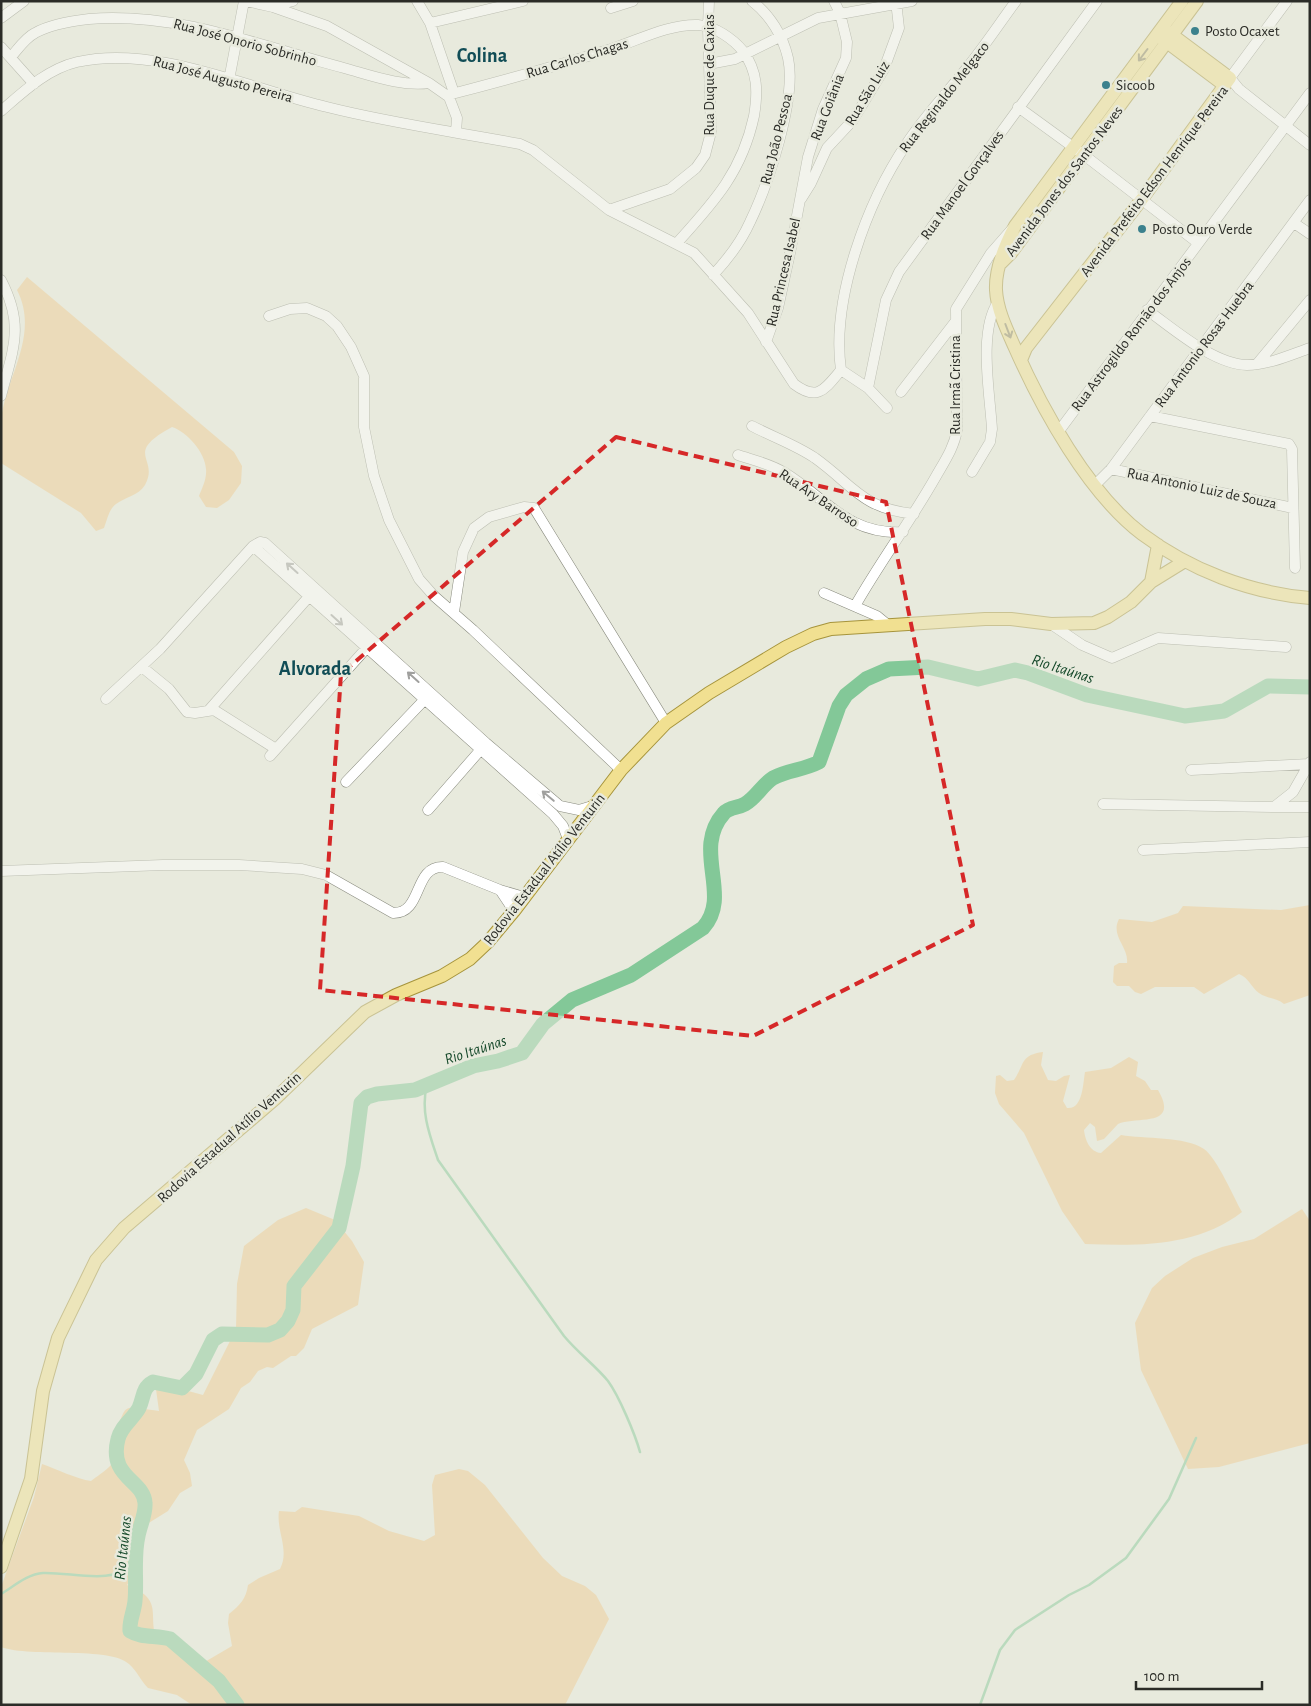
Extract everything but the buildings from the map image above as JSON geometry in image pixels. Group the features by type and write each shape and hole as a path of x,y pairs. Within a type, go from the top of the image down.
{"main road":[{"name":"Avenida Jones dos Santos Neves","path":"1165,35 1182,1"},
{"name":"Avenida Jones dos Santos Neves","path":"1197,1 1165,35 1020,229 1002,250 996,284 998,302 1020,360 1059,431 1095,485 1127,522 1158,545 1185,561 1249,586 1310,598"},
{"path":"1165,35 1227,82"},
{"name":"Avenida Prefeito Edson Henrique Pereira","path":"1020,360 1026,348 1038,336 1142,199 1227,82"},
{"path":"1034,386 1029,360 1038,336"},
{"path":"1151,582 1158,545"},
{"name":"Rodovia Estadual Atílio Venturin","path":"1,1567 31,1479 47,1372 58,1338 79,1291 104,1248 124,1228 276,1099 364,1012 396,994 457,969 488,942 514,911 621,770 666,723 750,668 814,634 854,626 985,619 1011,619 1052,624 1094,622 1108,617 1131,602 1151,582 1185,561"}],"street":[{"path":"1,18 24,1"},
{"path":"229,80 245,1 313,19 344,34 451,94"},
{"path":"273,7 293,1"},
{"path":"417,1 430,22 451,94 456,118 456,132"},
{"path":"430,22 523,1"},
{"path":"611,8 633,1"},
{"name":"Rua Duque de Caxias","path":"609,210 670,189 701,162 711,132 709,1"},
{"name":"Rua João Pessoa","path":"713,275 734,249 750,223 764,189 788,101 790,79 788,59 779,35 769,17 752,1"},
{"name":"Rua Goiânia","path":"798,202 808,158 823,109 846,58 847,42 840,13 834,1"},
{"path":"709,64 729,61 779,35 818,18 912,1"},
{"name":"Rua Reginaldo Melgaco","path":"841,370 840,344 844,296 862,236 894,162 914,133 967,68 1016,1"},
{"name":"Rua Manoel Gonçalves","path":"868,388 886,300 899,272 1097,1"},
{"name":"Avenida Prefeito Edson Henrique Pereira","path":"1227,82 1287,1"},
{"name":"Rua São Luiz","path":"798,202 809,188 827,148 849,126 884,69 899,28 897,3"},
{"name":"Rua José Onorio Sobrinho","path":"11,57 28,37 41,30 71,21 108,18 175,22 200,27 372,76 415,84 429,83"},
{"name":"Rua Carlos Chagas","path":"451,94 612,48 660,31 681,26 708,26"},
{"path":"677,243 716,198 741,160 757,98 755,74 744,54 731,39 708,26"},
{"path":"1,47 34,84"},
{"name":"Rua José Augusto Pereira","path":"1,111 34,84 76,62 141,58 194,68 229,80 327,107 527,147 609,210 677,243 694,254 744,308 794,384 808,393 822,391 841,370"},
{"path":"1227,82 1239,89 1310,145"},
{"name":"Rua Astrogildo Romão dos Anjos","path":"1059,431 1310,93"},
{"path":"1018,107 1079,151 1198,243"},
{"name":"Rua Antonio Rosas Huebra","path":"1095,485 1111,469 1310,200"},
{"name":"Rua Princesa Isabel","path":"766,342 778,308 790,253 798,202"},
{"path":"1294,223 1310,234"},
{"name":"Rua Irmã Cristina","path":"855,606 875,571 903,532 955,443 957,430 955,322 958,304 1002,239 1020,229"},
{"path":"1,280 11,300 16,324 16,340 1,396"},
{"path":"1257,364 1310,300"},
{"path":"972,472 990,442 992,429 986,335 991,313 998,302"},
{"path":"269,316 290,308 307,308 317,311 336,326 351,347 364,376 364,427 369,458 389,520 419,579 434,596 454,612 621,770"},
{"path":"1147,310 1200,347 1228,362 1257,364 1310,348"},
{"path":"901,392 955,322"},
{"path":"841,370 868,388 888,408"},
{"path":"1150,416 1284,442 1292,449 1295,568"},
{"path":"752,426 813,457 851,490 876,506 887,510 914,514"},
{"name":"Rua Ary Barroso","path":"738,455 779,470 832,510 862,527 889,532 903,532"},
{"name":"Rua Antonio Luiz de Souza","path":"1111,469 1293,508"},
{"path":"454,612 464,552 474,528 488,517 524,507 534,508 666,723"},
{"path":"106,699 142,667 253,546 260,542 265,543 313,593 483,747 553,814 563,826 568,839"},
{"path":"209,710 313,593"},
{"path":"824,594 877,616 888,625"},
{"path":"1052,624 1082,645 1112,658 1141,643 1158,638 1286,647"},
{"path":"142,667 169,689 187,712 195,713 209,710 218,712 273,752 370,644"},
{"path":"346,782 427,696"},
{"path":"483,747 560,806 578,810 592,806"},
{"path":"428,810 483,747"},
{"path":"1191,770 1310,763"},
{"path":"1274,807 1293,792 1310,763"},
{"path":"1103,804 1310,807"},
{"path":"1143,850 1310,842"},
{"path":"1,871 56,871 163,865 239,865 302,869 326,875 393,913 407,910 425,874 436,867 443,867 500,890 524,897"},
{"path":"500,890 514,911"}],"highlighted area":[{"path":"616,437 886,502 973,925 753,1036 320,990 341,674"}],"shaded area":[{"path":"27,277 234,452 242,466 241,483 229,500 217,508 206,507 199,496 206,473 205,463 199,450 189,438 172,427 157,436 145,450 149,468 145,485 139,492 114,506 104,528 96,531 81,513 1,463 1,420 4,404 20,355 25,323 23,307 17,290"},
{"path":"1310,905 1310,995 1284,1004 1259,993 1239,974 1204,994 1194,987 1155,987 1141,994 1135,992 1129,986 1117,986 1113,982 1114,966 1119,963 1127,963 1127,957 1117,931 1119,919 1152,922 1178,913 1183,906 1281,910"},
{"path":"1043,1052 1041,1065 1048,1080 1056,1081 1070,1075 1063,1101 1067,1108 1076,1105 1079,1100 1083,1089 1085,1072 1111,1068 1129,1057 1138,1062 1136,1076 1145,1081 1151,1090 1158,1090 1164,1110 1160,1115 1153,1118 1118,1124 1104,1139 1097,1141 1095,1127 1090,1123 1084,1130 1091,1148 1101,1153 1121,1135 1175,1140 1196,1145 1204,1149 1214,1161 1242,1212 1225,1224 1187,1238 1147,1244 1085,1244 1062,1211 1024,1133 999,1104 995,1093 996,1076 1000,1075 1007,1081 1014,1080 1024,1061 1030,1055"},
{"path":"306,1208 335,1220 352,1241 364,1262 358,1305 312,1329 304,1348 296,1356 291,1356 273,1368 267,1367 258,1371 250,1382 241,1388 229,1409 197,1430 184,1460 190,1473 192,1486 180,1493 168,1511 139,1529 131,1580 127,1585 139,1591 151,1602 157,1641 181,1649 191,1660 203,1663 232,1646 228,1623 229,1614 242,1601 248,1585 280,1569 284,1555 279,1526 279,1511 295,1512 302,1507 359,1516 389,1531 424,1541 435,1535 432,1485 435,1475 459,1469 468,1471 485,1485 543,1558 562,1576 585,1586 596,1595 609,1619 565,1705 192,1705 177,1695 148,1688 129,1664 119,1659 105,1655 31,1652 1,1647 1,1587 34,1497 42,1464 91,1481 108,1468 114,1459 114,1447 111,1439 123,1413 130,1408 159,1411 155,1382 203,1395 236,1329 237,1284 244,1246 278,1220"},
{"path":"1302,1209 1310,1221 1310,1443 1219,1467 1188,1469 1141,1370 1135,1323 1152,1288 1165,1276 1193,1258 1222,1247 1254,1239"}],"waterway":[{"name":"Rio Itaúnas","path":"237,1705 219,1681 170,1639 139,1635 130,1631 135,1601 135,1560 145,1503 143,1495 127,1477 118,1462 116,1452 118,1439 122,1430 139,1408 149,1384 153,1382 182,1388 196,1374 213,1340 222,1334 268,1335 280,1330 288,1321 293,1310 294,1286 339,1228 353,1166 361,1103 367,1097 377,1094 415,1090 473,1066 498,1061 522,1053 543,1024 572,1000 631,975 703,928 711,915 714,901 711,842 715,827 724,813 749,801 773,778 819,762 839,706 846,695 866,679 889,669 928,667 978,679 1015,670 1087,695 1185,716 1224,711 1268,686 1310,687"},
{"path":"427,1085 425,1114 438,1160 564,1336 608,1381 626,1415 640,1452"},
{"path":"980,1705 1000,1650 1015,1630 1069,1595 1089,1585 1126,1558 1169,1499 1196,1438"},
{"path":"1,1594 26,1578 37,1574 55,1573 104,1576 126,1570 136,1563"}],"place":[{"name":"Posto Ocaxet","path":"1195,31"},
{"name":"Sicoob","path":"1106,85"},
{"name":"Posto Ouro Verde","path":"1142,229"}],"district":[{"name":"Colina","path":"482,55"},
{"name":"Alvorada","path":"315,668"}]}
